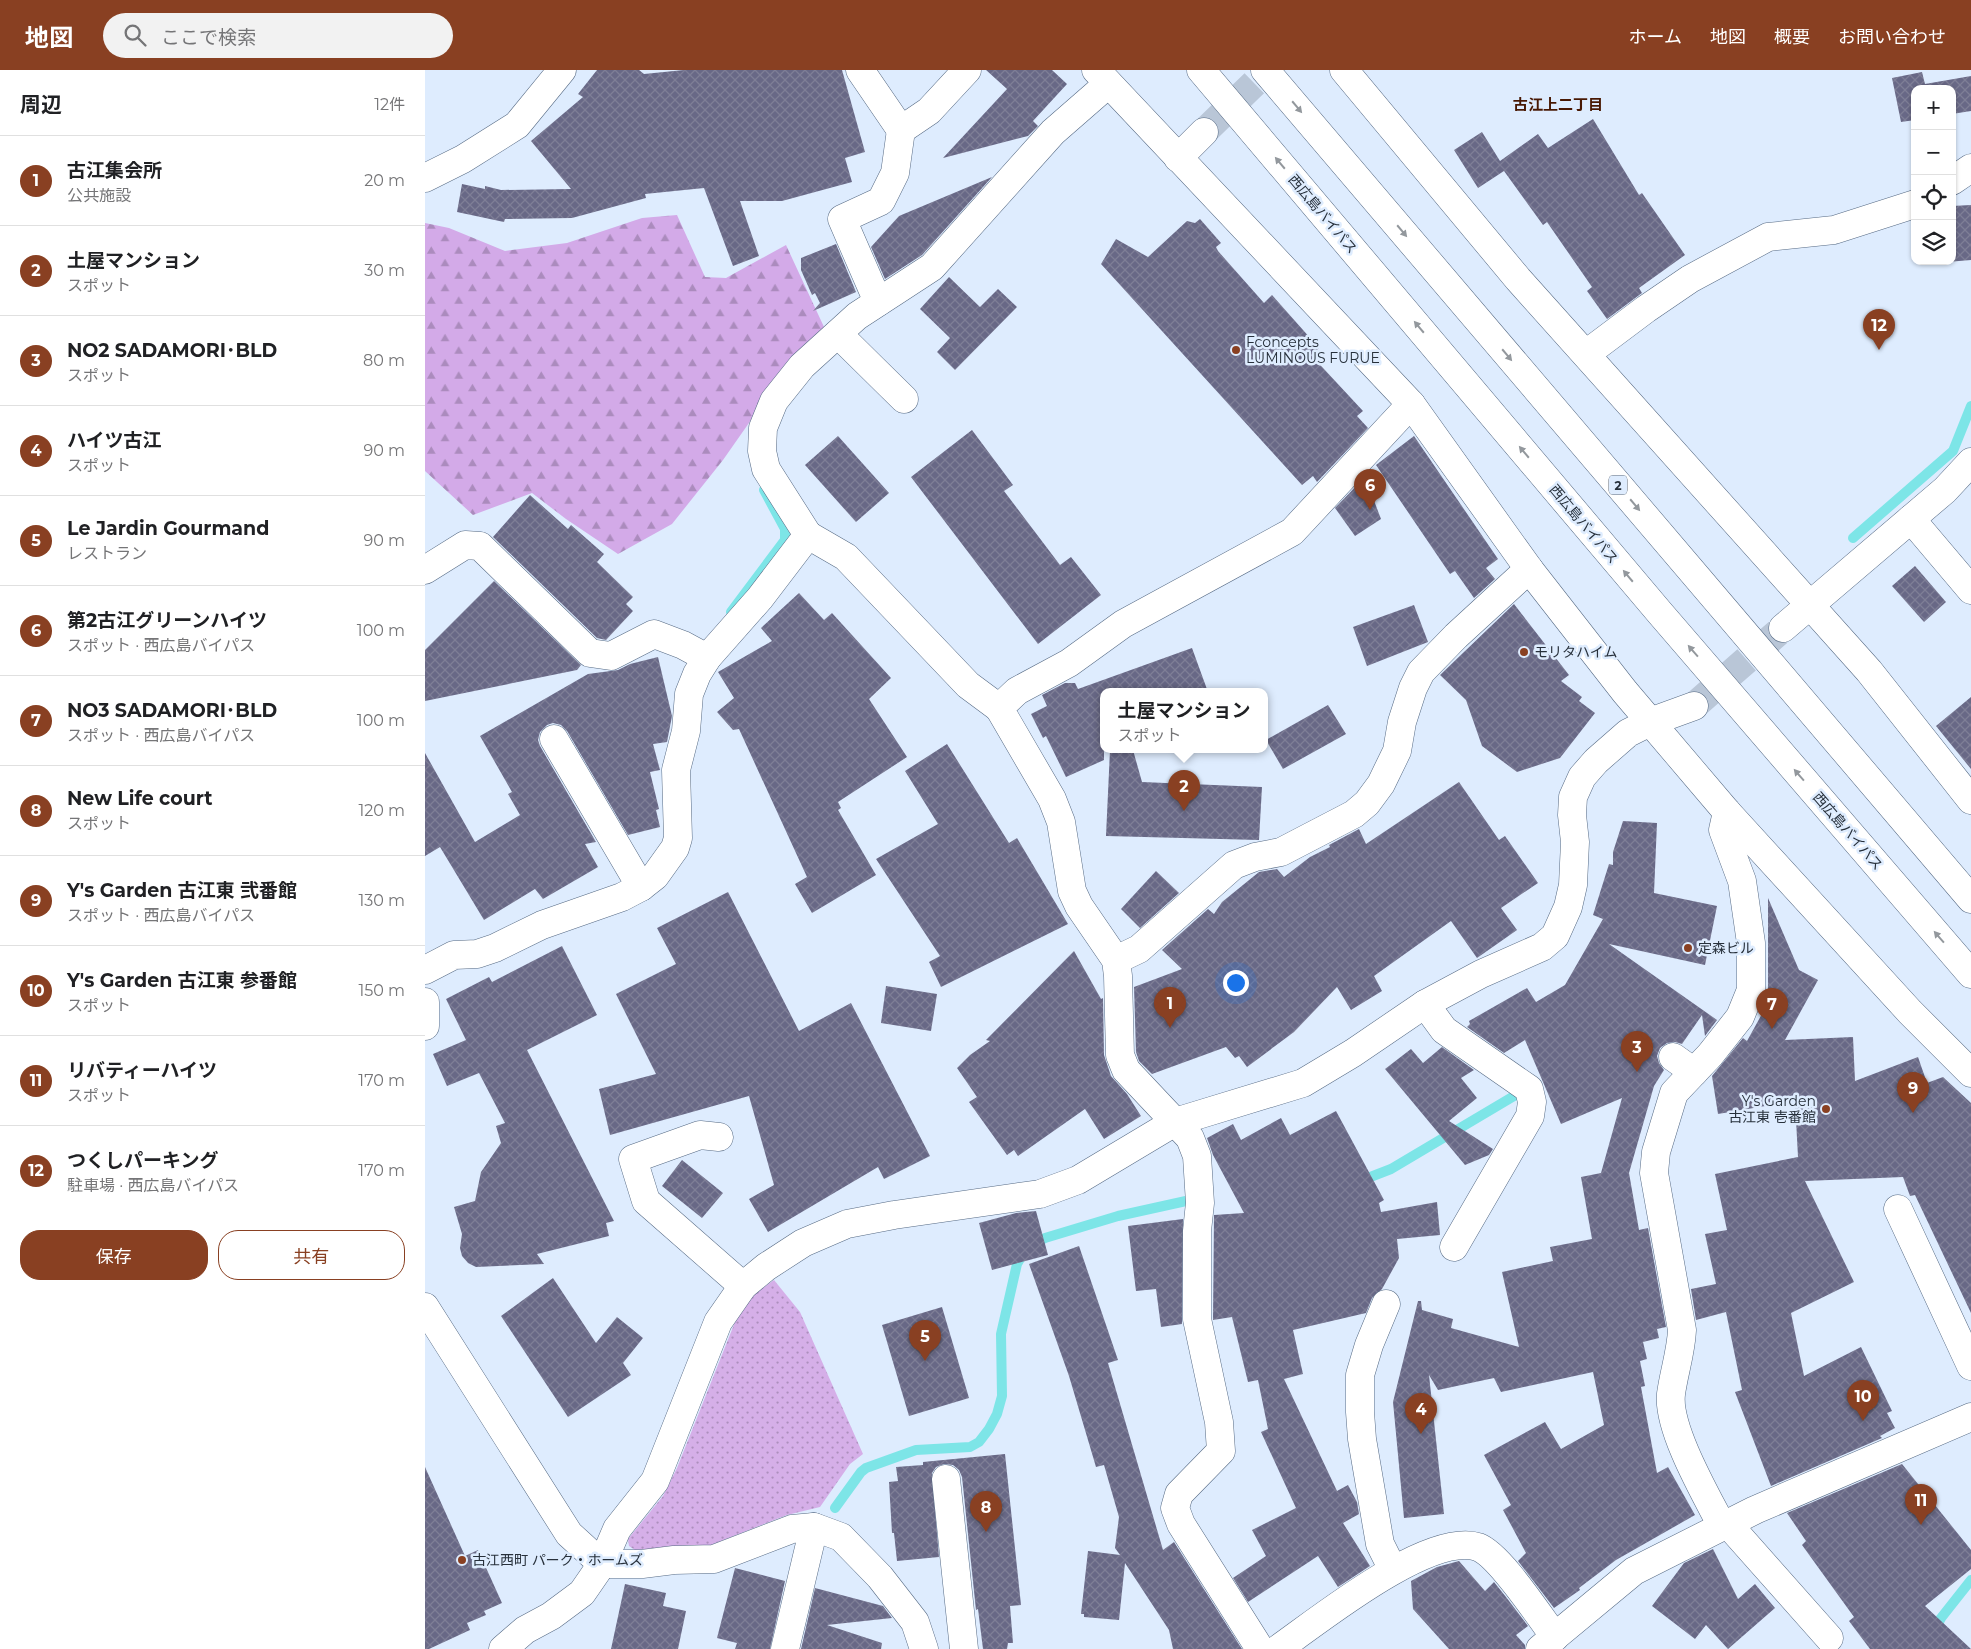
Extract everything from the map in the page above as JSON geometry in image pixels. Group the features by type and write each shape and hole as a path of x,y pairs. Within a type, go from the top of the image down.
{"main road":[{"path":"425,178 463,159 517,125 562,70"},
{"path":"860,70 901,130 895,173 881,201 842,219 878,302"},
{"path":"901,130 929,111 967,70"},
{"name":"西広島バイパス","path":"1201,70 1653,606 1971,974"},
{"name":"2","path":"1265,70 1971,899"},
{"path":"1345,70 1519,279 1869,671 1971,800"},
{"path":"1260,1649 1181,1524 1175,1508 1176,1501 1184,1488 1221,1451 1219,1422 1197,1319 1197,1231 1200,1203 1197,1156 1190,1138 1135,1082 1126,1070 1120,1055 1118,976 1115,960 1075,899 1072,891 1061,822 1052,799 999,708 968,685 846,557 808,536 766,469 762,451 763,428 774,401 802,366 857,316 932,267 1102,77 1411,404 1529,569 1650,722 1727,812 1910,1012 1971,1073"},
{"path":"1178,158 1204,132"},
{"path":"1956,177 1971,168"},
{"path":"1586,354 1690,279 1768,237 1834,230 1911,205"},
{"path":"837,334 904,399"},
{"path":"999,708 1017,691 1069,663 1123,624 1292,532 1411,404"},
{"path":"1783,628 1945,490 1971,462"},
{"path":"1911,519 1971,590"},
{"path":"425,970 453,955 477,954 495,948 541,925 597,907 641,887 664,866 675,848 678,838 676,770 686,731 689,694 707,658 760,598 808,536"},
{"path":"425,570 465,545 480,546 590,653 611,656 654,634 683,645 707,658"},
{"path":"1115,960 1139,949 1234,865 1255,857 1281,852 1354,814 1367,803 1381,784 1397,751 1402,722 1413,688 1421,672 1456,636 1529,569"},
{"path":"503,1649 525,1630 551,1616 582,1593 602,1564 617,1529 655,1481 718,1322 743,1286 803,1243 847,1224 894,1215 1040,1194 1078,1180 1175,1122 1303,1083 1353,1053 1425,1004 1481,974 1542,947 1555,936 1568,907 1573,885 1573,797 1582,777 1596,760 1628,733 1650,722 1694,706"},
{"path":"554,739 641,887"},
{"path":"1727,812 1723,830 1741,881 1751,943 1751,990 1740,1017 1683,1065 1674,1093 1655,1118 1656,1152 1654,1173 1682,1330 1682,1348 1671,1396 1676,1429 1724,1525 1829,1638"},
{"path":"425,1002 425,1026"},
{"path":"1425,1004 1444,1030 1529,1089 1532,1102 1530,1116 1453,1247"},
{"path":"719,1137 700,1135 633,1159 645,1201 743,1286"},
{"path":"1898,1209 1971,1366"},
{"path":"1386,1304 1369,1345 1360,1375 1360,1412 1362,1439 1380,1544 1393,1570"},
{"path":"425,1307 569,1534 602,1564 642,1564 714,1559 792,1528 814,1527 841,1537 880,1577 915,1622 924,1649"},
{"path":"1278,1649 1393,1570 1448,1548 1467,1546 1479,1548 1498,1562 1547,1643 1634,1571 1724,1525 1971,1418"},
{"path":"946,1479 964,1649"},
{"path":"785,1649 814,1527"}],"shaded area":[{"path":"774,1280 800,1312 863,1454 850,1464 820,1507 787,1515 711,1545 635,1550 629,1546 628,1539 663,1496 677,1468 737,1317 753,1295"}],"green space":[{"path":"677,215 705,277 726,278 786,245 824,327 800,350 723,460 672,524 618,554 566,519 532,493 473,515 425,471 425,223 449,228 505,251 567,243 642,218"}],"building":[{"path":"597,70 639,70 644,74 684,70 842,70 865,152 845,158 852,182 782,201 740,201 759,256 733,266 704,188 645,194 646,198 572,218 505,219 504,222 457,212 462,184 485,189 485,186 501,190 571,189 531,141 583,97 578,94"},
{"path":"986,70 1052,70 1067,84 1033,121 1038,126 1028,136 943,158 1007,89"},
{"path":"1922,72 1925,84 1971,76 1971,111 1956,113 1956,85 1911,85 1911,121 1901,122 1892,78"},
{"path":"1593,119 1639,195 1642,193 1685,255 1639,288 1642,293 1607,319 1587,291 1592,287 1547,222 1543,225 1504,171 1478,188 1454,150 1482,132 1500,161 1538,134 1548,148"},
{"path":"992,177 922,255 885,279 871,247 899,216"},
{"path":"1971,205 1971,260 1956,261 1956,206"},
{"name":"Fconcepts LUMINOUS FURUE","path":"1200,219 1221,243 1216,247 1218,251 1264,303 1272,295 1319,348 1311,355 1363,411 1357,416 1368,428 1317,482 1313,476 1302,485 1101,264 1116,239 1148,257 1187,221 1195,223"},
{"path":"836,244 856,292 813,311 820,303 815,293 812,295 801,270 801,258"},
{"path":"949,277 980,307 998,289 1017,307 955,370 937,352 950,338 920,309"},
{"path":"972,430 1013,485 1004,491 1060,565 1071,557 1101,595 1038,644 911,477"},
{"path":"838,436 889,493 856,522 805,465"},
{"path":"1414,436 1498,559 1486,568 1495,579 1474,598 1455,571 1450,574 1376,465"},
{"path":"1365,477 1381,519 1355,536 1335,508"},
{"path":"530,495 568,529 571,525 604,554 597,562 633,597 626,604 633,611 606,640 597,638 493,537"},
{"path":"1915,566 1946,602 1924,622 1892,586"},
{"path":"494,581 581,665 577,670 425,701 425,650"},
{"path":"799,593 824,620 832,613 891,678 869,699 907,757 838,802 841,808 838,810 876,875 812,913 795,884 807,877 739,729 733,730 717,712 734,698 718,672 772,641 761,628"},
{"path":"1514,604 1569,675 1561,681 1582,697 1579,701 1595,713 1560,758 1517,772 1482,746 1466,700 1440,675"},
{"path":"1414,605 1428,642 1367,666 1353,627"},
{"path":"1192,648 1207,688 1100,688 1100,753 1104,753 1104,760 1066,777 1046,736 1043,738 1031,714 1047,706 1042,695 1065,683 1075,683 1078,689"},
{"path":"658,657 672,716 667,742 653,744 660,770 650,772 659,809 656,810 660,827 628,835 567,731 561,725 553,723 547,725 540,732 538,740 540,746 596,842 585,844 598,867 543,899 535,889 484,920 440,847 425,856 425,753 475,842 520,815 508,794 512,792 480,736 588,674 618,670 630,664"},
{"path":"1971,697 1971,769 1936,726"},
{"path":"1328,705 1346,734 1283,769 1268,743 1268,739"},
{"path":"947,744 1009,843 1017,838 1068,924 941,987 929,962 940,956 876,859 938,824 905,771"},
{"path":"1110,753 1134,753 1142,782 1262,787 1259,840 1106,836"},
{"path":"1459,782 1499,840 1505,836 1538,883 1501,908 1517,930 1477,958 1451,921 1374,976 1382,991 1351,1010 1337,987 1294,1032 1247,1067 1239,1056 1235,1058 1226,1047 1152,1074 1139,1061 1136,1052 1134,987 1182,969 1162,950 1208,909 1214,914 1222,902 1259,872 1277,869 1284,877 1310,857 1359,829 1366,844"},
{"path":"1623,821 1657,823 1654,893 1717,906 1705,965 1609,944 1717,1020 1705,1036 1702,1015 1682,1044 1675,1042 1667,1043 1660,1048 1657,1056 1664,1070 1654,1086 1629,1173 1639,1230 1648,1228 1666,1327 1657,1329 1659,1338 1643,1342 1647,1359 1640,1361 1645,1386 1641,1387 1657,1473 1668,1467 1695,1515 1616,1560 1579,1588 1580,1590 1554,1608 1518,1561 1526,1553 1503,1510 1511,1505 1484,1455 1545,1422 1561,1449 1604,1425 1593,1372 1501,1392 1494,1378 1438,1390 1429,1375 1444,1514 1404,1518 1393,1402 1418,1301 1421,1301 1422,1310 1453,1319 1451,1328 1519,1347 1502,1272 1553,1261 1550,1247 1592,1239 1581,1177 1601,1173 1622,1098 1561,1124 1525,1040 1504,1053 1467,1027 1470,1024 1469,1021 1527,988 1536,1002 1565,985 1603,919 1593,915 1609,864 1613,865 1613,852"},
{"path":"1156,871 1179,893 1140,928 1121,909"},
{"path":"728,892 799,1031 851,1003 930,1156 884,1179 878,1167 768,1232 749,1199 774,1185 749,1096 610,1135 599,1089 656,1074 616,994 676,964 657,928"},
{"path":"1768,898 1799,970 1818,980 1785,1040 1853,1037 1855,1081 1918,1057 1927,1083 1943,1077 1971,1103 1971,1313 1915,1195 1910,1196 1903,1177 1805,1181 1854,1282 1791,1313 1804,1376 1861,1347 1892,1411 1887,1413 1895,1428 1880,1436 1882,1438 1771,1486 1735,1392 1742,1390 1726,1312 1696,1320 1691,1289 1716,1284 1705,1234 1727,1230 1715,1174 1798,1157 1795,1101 1718,1114 1712,1076 1743,1038 1747,1041 1768,1003"},
{"path":"562,946 597,1015 527,1050 614,1221 606,1223 609,1236 537,1254 544,1264 476,1267 468,1263 462,1256 460,1248 462,1234 454,1207 475,1201 481,1172 501,1143 496,1126 505,1123 479,1073 447,1086 433,1054 466,1040 446,999 489,977 492,982"},
{"path":"1074,951 1101,999 1103,998 1104,1055 1111,1076 1127,1094 1141,1116 1104,1139 1085,1109 1018,1156 1014,1150 1007,1155 969,1102 977,1097 957,1068 970,1055 990,1041 986,1040"},
{"path":"886,986 937,994 931,1031 881,1023"},
{"path":"1442,1047 1474,1070 1461,1078 1477,1098 1449,1121 1493,1149 1489,1155 1465,1165 1385,1069 1411,1049 1423,1063"},
{"path":"1336,1111 1384,1200 1379,1203 1381,1212 1437,1202 1440,1235 1397,1239 1399,1258 1382,1289 1372,1298 1366,1313 1293,1330 1303,1374 1284,1379 1337,1491 1348,1485 1357,1502 1359,1514 1343,1523 1370,1566 1338,1587 1318,1556 1248,1602 1233,1578 1266,1556 1252,1530 1296,1508 1261,1432 1268,1429 1258,1380 1248,1382 1232,1317 1213,1320 1214,1215 1244,1213 1213,1155 1207,1138 1233,1124 1241,1140 1281,1118 1290,1135"},
{"path":"682,1160 723,1193 702,1218 662,1186"},
{"path":"1036,1211 1048,1255 992,1270 979,1223 1016,1213"},
{"path":"1183,1219 1182,1324 1161,1327 1156,1289 1136,1291 1128,1226"},
{"path":"1079,1246 1118,1360 1108,1363 1163,1550 1174,1542 1242,1649 1173,1649 1169,1630 1125,1563 1119,1620 1084,1617 1084,1614 1081,1614 1088,1551 1120,1555 1115,1548 1119,1517 1104,1465 1096,1467 1069,1376 1029,1264"},
{"path":"553,1278 596,1343 617,1317 643,1338 623,1363 631,1375 568,1417 501,1316"},
{"path":"942,1307 969,1398 909,1416 882,1325"},
{"path":"1005,1454 1021,1605 1010,1606 1013,1643 1008,1643 1007,1649 983,1649 978,1609 976,1610 962,1477 959,1470 953,1465 944,1464 936,1467 932,1473 939,1557 897,1561 894,1533 892,1533 889,1482 898,1481 896,1467 923,1465 923,1462"},
{"path":"1902,1464 1971,1550 1971,1569 1925,1606 1971,1649 1870,1649 1849,1621 1854,1617 1802,1545 1806,1541 1787,1513"},
{"name":"古江西町 パーク・ホームズ","path":"425,1467 465,1556 478,1550 502,1603 484,1611 486,1615 467,1623 470,1630 429,1649 425,1649"},
{"path":"1713,1549 1738,1599 1755,1584 1775,1608 1728,1649 1706,1625 1695,1639 1652,1606 1684,1563"},
{"path":"1459,1561 1485,1591 1494,1582 1528,1626 1516,1635 1525,1645 1525,1649 1449,1649 1413,1609 1411,1581 1437,1567"},
{"path":"735,1568 785,1581 770,1649 735,1649 737,1643 717,1638"},
{"path":"625,1584 666,1593 663,1606 686,1611 678,1649 611,1649"},
{"path":"815,1588 883,1606 892,1618 827,1625 882,1643 881,1649 801,1649"}],"waterway":[{"path":"1853,538 1953,451 1971,406"},
{"path":"731,612 785,540 785,529 764,490"},
{"path":"1360,1181 1391,1169 1514,1096"},
{"path":"835,1508 861,1472 866,1468 916,1450 970,1447 979,1442 989,1429 997,1414 1002,1396 1001,1334 1017,1264 1027,1247 1045,1238 1118,1216 1186,1201"},
{"path":"1924,1649 1941,1618 1971,1580"}],"tunnel":[{"path":"1204,132 1268,70"},
{"path":"1694,706 1783,628"}],"place":[{"name":"Fconcepts LUMINOUS FURUE","path":"1236,350"},
{"name":"つくしパーキング","path":"1879,350"},
{"name":"第2古江グリーンハイツ","path":"1370,510"},
{"name":"モリタハイム","path":"1524,652"},
{"name":"土屋マンション","path":"1184,811"},
{"name":"定森ビル","path":"1688,948"},
{"name":"古江集会所","path":"1170,1028"},
{"name":"NO3 SADAMORI･BLD","path":"1772,1029"},
{"name":"NO2 SADAMORI･BLD","path":"1637,1072"},
{"name":"Y's Garden 古江東 壱番館","path":"1826,1109"},
{"name":"Y's Garden 古江東 弐番館","path":"1913,1113"},
{"name":"Le Jardin Gourmand","path":"925,1361"},
{"name":"Y's Garden 古江東 参番館","path":"1863,1421"},
{"name":"ハイツ古江","path":"1421,1434"},
{"name":"リバティーハイツ","path":"1921,1525"},
{"name":"New Life court","path":"986,1532"},
{"name":"古江西町 パーク・ホームズ","path":"462,1560"}],"district":[{"name":"古江上二丁目","path":"1558,104"}]}
